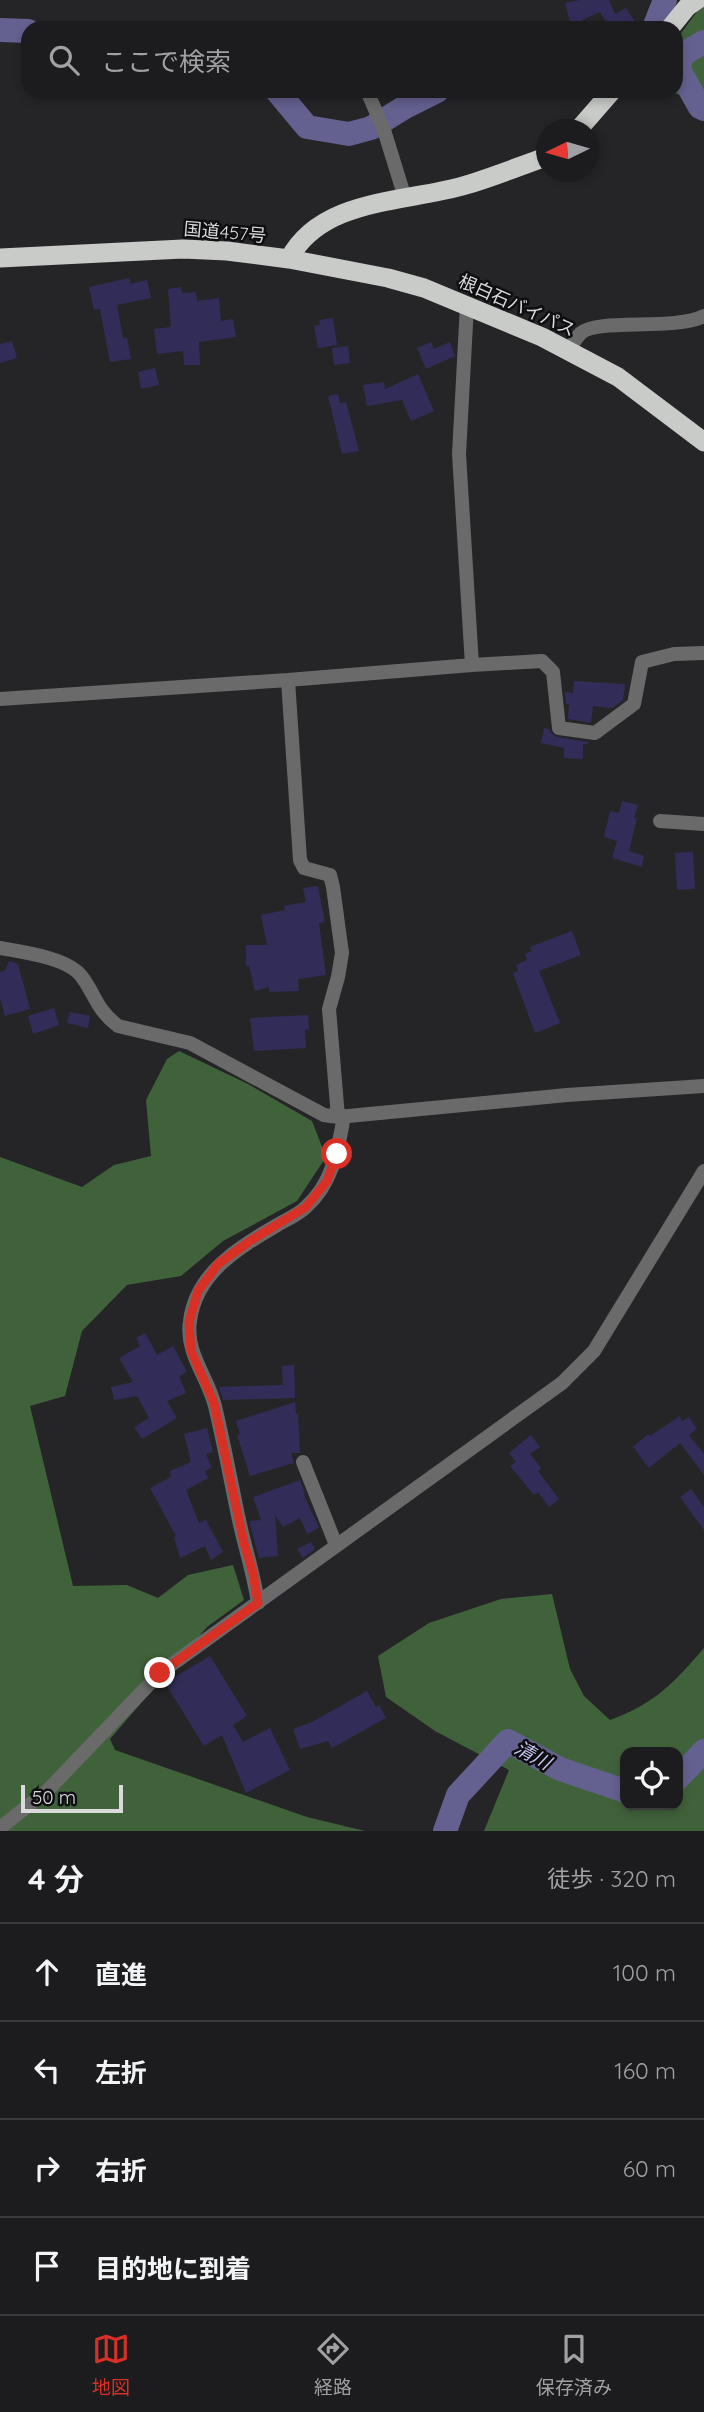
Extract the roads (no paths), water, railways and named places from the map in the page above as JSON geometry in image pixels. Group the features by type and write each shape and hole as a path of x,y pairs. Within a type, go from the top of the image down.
{"highway":[{"path":"675,21 687,6 697,0"},
{"path":"588,119 606,98"},
{"path":"289,259 297,244 316,228 335,218 368,206 464,186 536,161"},
{"name":"国道457号","path":"0,258 183,249 227,251 289,259"},
{"name":"根白石バイパス","path":"289,259 388,278 424,288 542,337 618,377 704,442"}],"street":[{"path":"370,98 384,130 405,198"},
{"path":"467,305 460,454 472,665"},
{"path":"568,351 583,331 599,327 683,324 704,316"},
{"path":"0,699 542,661 553,672 559,728 595,733 634,704 642,662 674,654 704,653"},
{"path":"258,1603 214,1403 191,1351 189,1322 198,1291 218,1264 306,1207 327,1181 337,1154 341,1117 329,1009 341,953 330,875 304,868 300,860 288,680"},
{"path":"660,821 704,824"},
{"path":"0,948 33,954 75,968 108,1019 118,1026 190,1043 324,1115 341,1117 567,1095 704,1086"},
{"path":"0,1828 48,1790 160,1673 562,1383 594,1351 704,1171"},
{"path":"303,1462 336,1545"}],"waterway":[{"path":"657,21 665,0"},
{"path":"0,30 21,31"},
{"path":"683,54 704,42"},
{"path":"683,77 700,107 704,109"},
{"path":"283,98 307,127 349,134 371,128 423,98"},
{"name":"清川","path":"445,1831 458,1795 508,1741 560,1769 620,1789"},
{"name":"清川","path":"683,1773 704,1751"}]}
